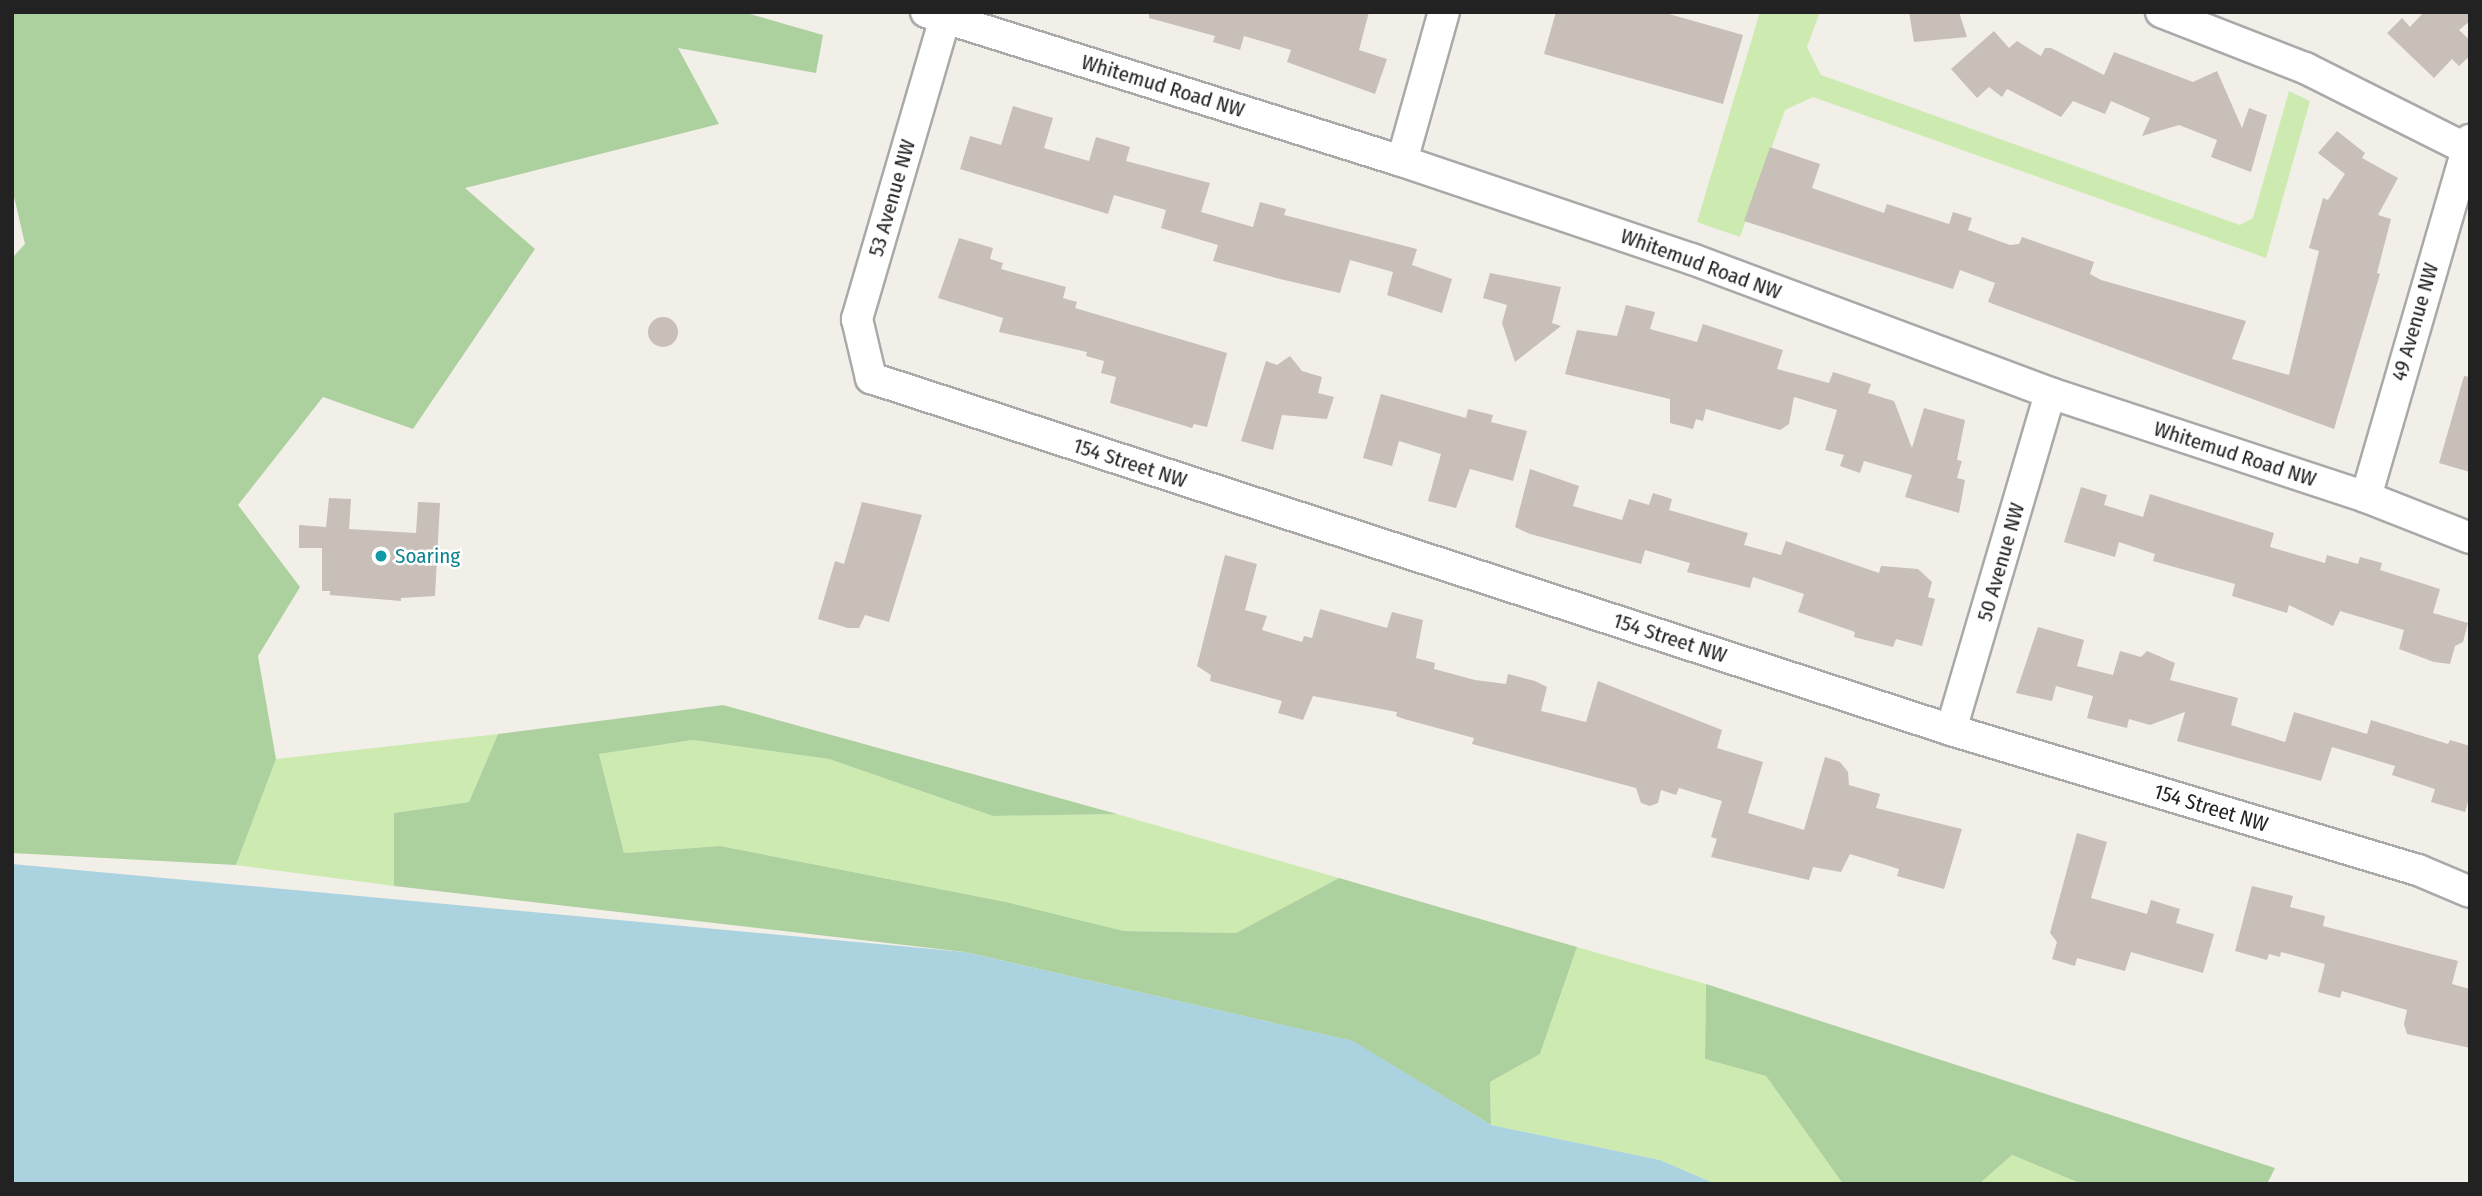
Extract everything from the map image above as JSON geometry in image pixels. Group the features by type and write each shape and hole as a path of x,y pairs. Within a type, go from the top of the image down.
{"street":[{"path":"1402,161 1444,12"},
{"name":"49 Avenue NW","path":"2161,12 2305,68 2467,144 2366,497"},
{"name":"Whitemud Road NW","path":"935,15 1402,161 1692,259 2050,393 2366,497 2470,538"},
{"name":"53 Avenue NW","path":"871,379 857,319 935,15"},
{"name":"154 Street NW","path":"871,379 1951,730 2418,870 2470,892"},
{"name":"50 Avenue NW","path":"1951,730 2050,393"}],"green space":[{"path":"12,12 743,12 823,35 816,73 678,48 719,124 465,188 535,249 413,429 323,397 238,505 300,587 258,656 276,759 236,865 12,853 12,258 25,244 12,188"},
{"path":"1760,12 1820,12 1807,47 1821,75 2240,225 2253,218 2289,91 2310,101 2266,258 1813,97 1785,110 1740,237 1697,222"},
{"path":"723,705 1117,814 993,816 829,759 693,740 599,754 624,853 720,846 1006,902 1124,931 1236,933 1339,878 1577,947 1540,1054 1490,1082 1491,1125 1352,1041 965,952 394,886 394,813 469,802 498,734"},
{"path":"498,734 469,802 394,813 394,886 236,865 276,759"},
{"path":"693,740 829,759 993,816 1117,814 1339,878 1236,933 1124,931 1006,902 720,846 624,853 599,754"},
{"path":"1577,947 1706,984 1705,1059 1766,1076 1843,1184 1716,1184 1660,1160 1491,1125 1490,1082 1540,1054"},
{"path":"1706,984 2275,1168 2267,1184 2082,1184 2012,1155 1979,1184 1843,1184 1766,1076 1705,1059"},
{"path":"2012,1155 2082,1184 1979,1184"}],"water":[{"path":"12,864 965,952 1353,1041 1491,1125 1660,1160 1716,1184 12,1184"}],"building":[{"path":"1149,12 1369,12 1359,50 1387,59 1375,94 1287,62 1291,50 1244,36 1240,50 1213,42 1215,36 1149,18"},
{"path":"1556,12 1662,12 1743,35 1723,104 1544,54"},
{"path":"1909,12 1959,12 1967,37 1914,42"},
{"path":"2424,12 2470,12 2470,21 2459,30 2470,40 2470,56 2459,66 2452,59 2434,78 2387,33 2402,18 2410,27"},
{"path":"1994,31 2009,48 2017,41 2041,56 2045,48 2051,48 2104,75 2114,52 2193,82 2217,71 2242,128 2249,108 2267,115 2251,172 2211,157 2217,140 2179,125 2142,136 2150,118 2111,101 2105,114 2073,101 2061,117 2007,89 2002,97 1989,87 1977,98 1951,69"},
{"path":"1013,106 1053,118 1044,148 1089,161 1096,137 1130,147 1126,161 1210,183 1201,212 1253,227 1260,202 1286,209 1284,215 1417,249 1412,265 1452,279 1442,313 1387,295 1393,272 1350,260 1340,293 1280,279 1213,261 1218,245 1161,228 1166,210 1114,195 1108,214 960,169 970,136 1001,145"},
{"path":"2337,131 2365,153 2362,158 2398,178 2378,215 2391,219 2377,273 2380,274 2334,429 1988,302 1995,283 1960,270 1953,289 1744,221 1770,147 1820,164 1812,188 1884,213 1887,204 1949,224 1953,212 1972,218 1968,230 2010,245 2019,244 2022,237 2094,262 2090,274 2101,280 2246,321 2232,359 2289,375 2319,251 2309,248 2323,198 2328,200 2345,174 2318,153"},
{"path":"959,238 993,248 990,259 1003,263 1001,269 1066,287 1063,298 1077,302 1075,308 1227,353 1207,427 1194,424 1192,428 1110,403 1116,377 1101,373 1104,361 1086,356 1087,352 999,332 1003,318 938,298"},
{"path":"1490,273 1561,287 1552,323 1561,326 1515,362 1502,323 1507,305 1483,298"},
{"path":"1626,305 1655,312 1650,329 1697,342 1703,324 1783,350 1777,369 1829,383 1833,372 1871,384 1868,393 1894,401 1912,448 1924,408 1965,420 1957,460 1962,461 1957,478 1965,480 1959,513 1905,497 1912,475 1864,461 1860,473 1840,466 1844,455 1825,450 1837,410 1794,397 1789,424 1780,430 1706,409 1703,421 1696,419 1693,429 1670,423 1670,399 1565,374 1577,330 1617,336"},
{"path":"663,317 674,321 678,332 674,343 663,347 652,343 648,332 652,321"},
{"path":"1290,356 1302,371 1322,377 1318,393 1334,397 1327,419 1282,415 1273,450 1241,441 1266,361 1277,365"},
{"path":"2464,376 2470,377 2470,472 2439,463"},
{"path":"1381,394 1466,418 1468,409 1493,415 1491,422 1527,431 1513,481 1470,469 1456,508 1428,501 1441,454 1399,441 1392,466 1363,458"},
{"path":"1530,469 1579,486 1573,506 1622,520 1629,499 1649,505 1653,493 1672,499 1669,510 1748,533 1744,545 1781,555 1786,541 1879,573 1881,566 1918,569 1932,582 1928,597 1935,599 1922,646 1896,639 1893,647 1854,637 1855,632 1798,612 1804,594 1753,577 1750,588 1687,572 1690,563 1645,550 1641,564 1530,534 1515,527"},
{"path":"2081,487 2107,495 2104,505 2143,517 2150,494 2274,533 2270,547 2325,563 2327,555 2358,564 2360,557 2382,563 2380,570 2440,589 2433,613 2468,623 2463,642 2455,646 2450,664 2434,662 2399,649 2404,630 2340,611 2333,626 2289,605 2287,613 2232,596 2235,584 2153,561 2155,554 2119,542 2115,557 2064,542"},
{"name":"Soaring","path":"329,498 351,499 349,529 416,533 418,502 440,503 435,596 401,598 401,601 330,595 330,591 322,591 322,548 299,548 299,525 326,527"},
{"path":"862,502 922,515 889,622 865,615 859,628 848,628 818,619 835,561 844,564"},
{"path":"1225,555 1257,564 1245,610 1267,616 1262,630 1302,642 1304,636 1312,638 1320,609 1387,628 1392,612 1423,620 1416,658 1435,663 1434,669 1475,680 1506,684 1508,674 1535,681 1547,687 1541,711 1586,722 1598,681 1722,730 1717,748 1763,762 1748,813 1804,830 1825,757 1840,762 1848,772 1849,785 1880,794 1876,808 1962,829 1944,889 1897,876 1899,869 1850,854 1841,872 1813,867 1809,880 1711,857 1717,839 1711,837 1722,801 1679,788 1676,795 1661,790 1658,803 1650,806 1641,803 1636,788 1472,744 1474,738 1404,719 1396,716 1397,712 1313,696 1303,720 1278,713 1282,701 1210,681 1211,675 1197,666"},
{"path":"2038,627 2084,640 2077,666 2113,675 2120,651 2141,657 2147,651 2175,663 2170,680 2238,698 2231,725 2285,742 2294,712 2367,734 2371,720 2448,744 2450,740 2470,746 2470,795 2465,812 2431,802 2435,789 2392,775 2395,766 2332,747 2321,781 2177,741 2185,712 2150,725 2129,719 2127,728 2087,718 2093,696 2056,686 2052,701 2016,693"},
{"path":"2077,833 2107,842 2091,898 2147,914 2151,900 2180,909 2176,923 2214,934 2203,973 2131,952 2125,971 2077,958 2075,966 2052,959 2057,942 2050,933"},
{"path":"2252,886 2293,896 2290,907 2325,916 2323,926 2458,961 2452,984 2470,989 2470,1048 2407,1034 2404,1024 2407,1010 2342,991 2340,998 2318,992 2325,964 2281,952 2280,957 2269,954 2267,960 2235,951"}],"place":[{"name":"Soaring","path":"381,556"}]}
